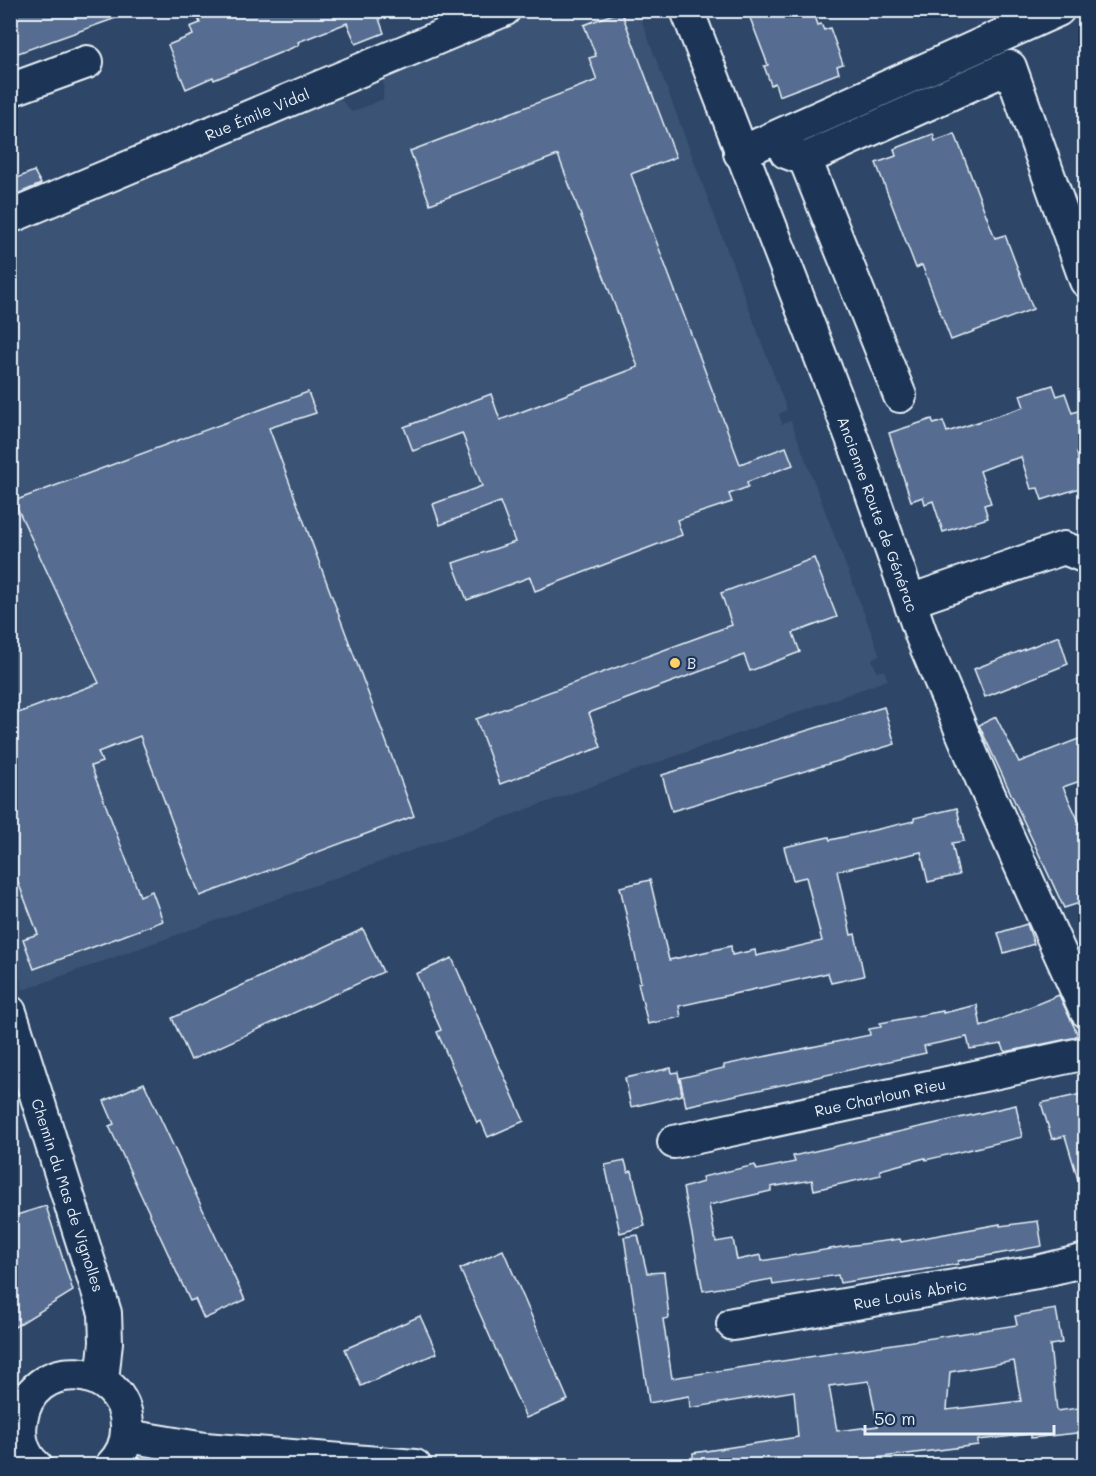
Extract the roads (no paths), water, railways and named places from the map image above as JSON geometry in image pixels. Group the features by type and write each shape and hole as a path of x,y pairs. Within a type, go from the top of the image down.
{"street":[{"name":"Rue Émile Vidal","path":"10,218 504,10"},
{"name":"Ancienne Route de Générac","path":"687,10 752,148 857,451 916,598 922,637 984,784 1086,1011"},
{"path":"752,148 1058,10"},
{"path":"10,90 87,62"},
{"path":"752,148 805,159 1010,67 1086,281"},
{"path":"805,159 900,396"},
{"path":"916,598 1064,548 1086,557"},
{"name":"Chemin du Mas de Vignolles","path":"10,1012 105,1313 106,1342 102,1381"},
{"name":"Rue Charloun Rieu","path":"674,1142 1086,1053"},
{"name":"Rue Louis Abric","path":"733,1324 1037,1272 1086,1260"},
{"path":"36,1466 29,1460 19,1434 17,1402 36,1387 57,1375 80,1373 102,1381 118,1396 127,1415 128,1436 118,1459 111,1466"},
{"path":"128,1436 205,1449 414,1466"}],"place":[{"name":"B","path":"675,663"}]}
